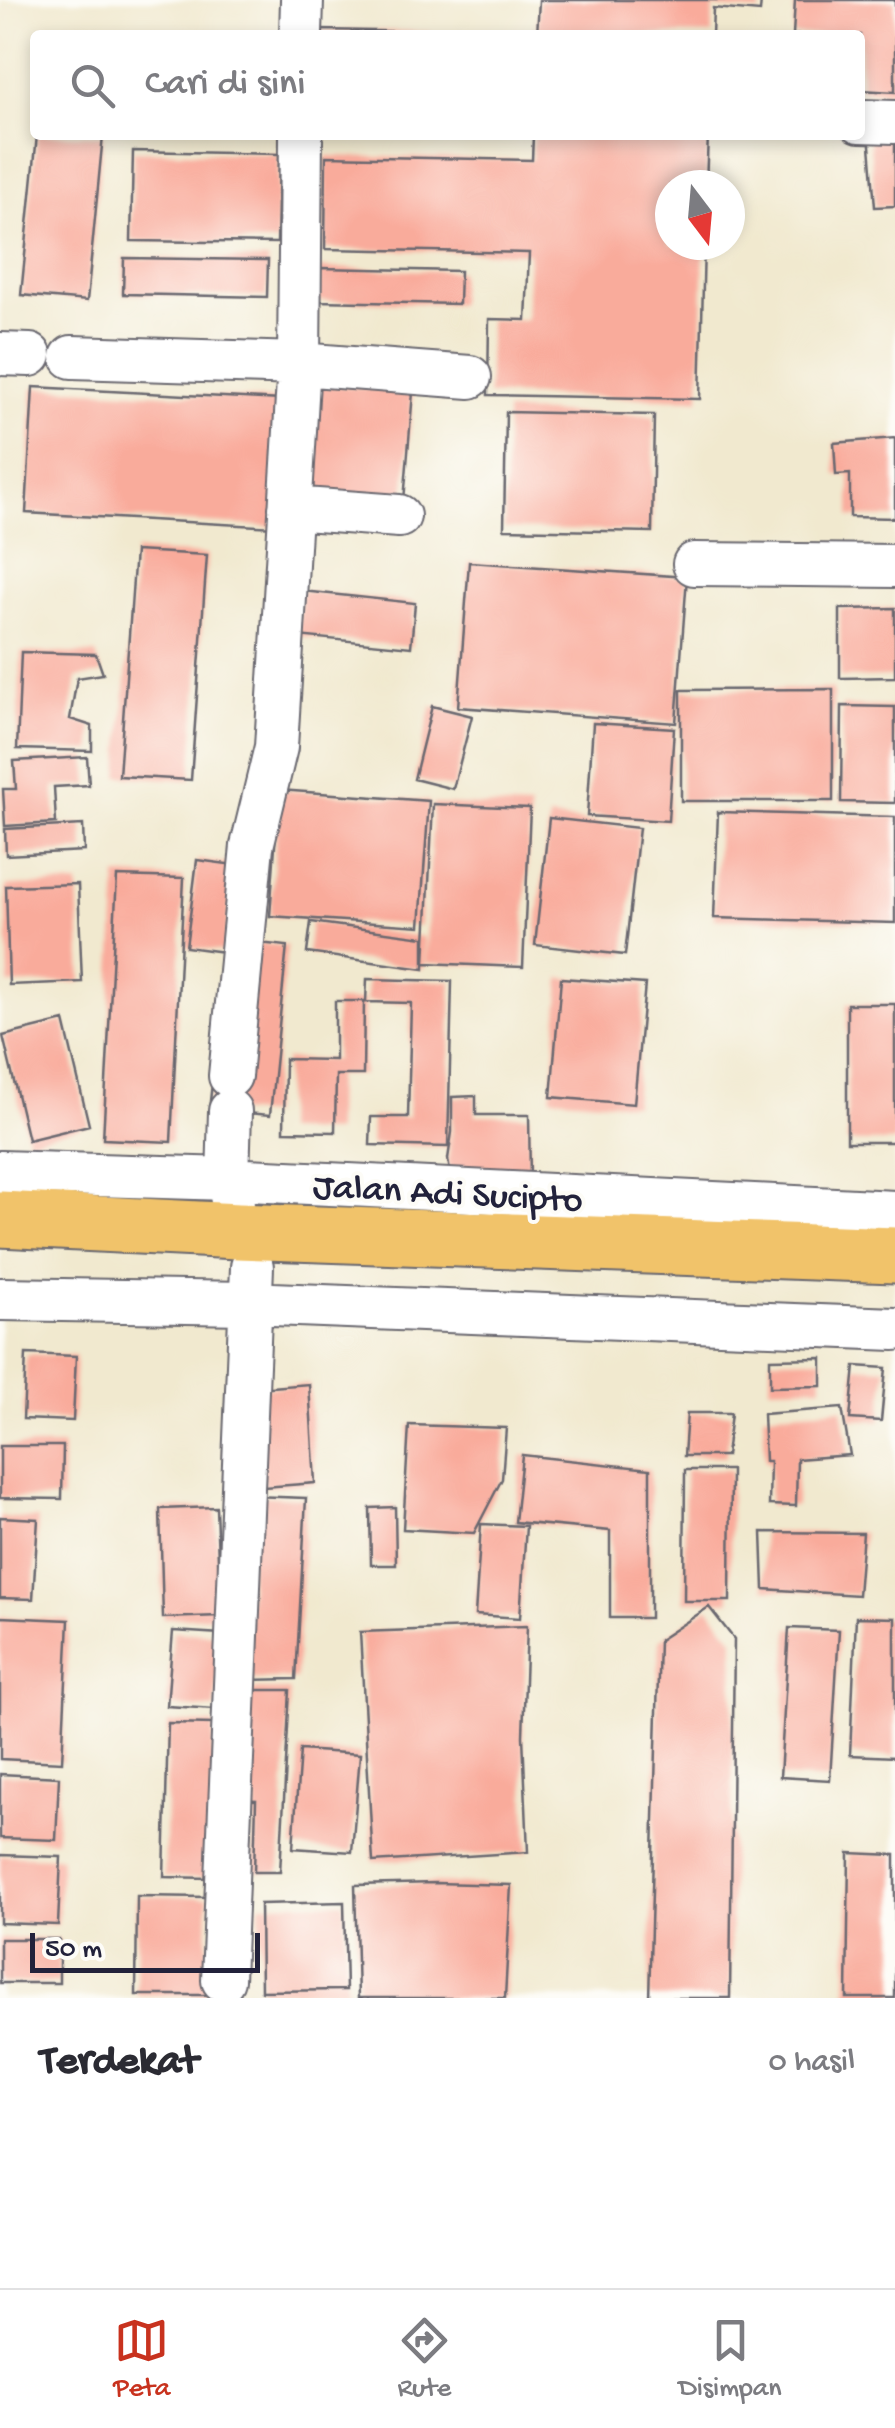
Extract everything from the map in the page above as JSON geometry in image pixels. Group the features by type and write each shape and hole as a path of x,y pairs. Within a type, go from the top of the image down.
{"highway":[{"name":"Jalan Adi Sucipto","path":"0,1218 246,1267 775,1229 895,1255"},
{"name":"Jalan Adi Sucipto","path":"0,1256 895,1293"}],"street":[{"path":"302,0 302,30"},
{"path":"865,121 895,122"},
{"path":"223,1980 246,1267 228,1179 230,1094 252,846 276,746 299,364 300,140"},
{"path":"34,356 299,364 470,378"},
{"path":"290,508 399,516"},
{"path":"694,564 895,566"},
{"name":"Jalan Adi Sucipto","path":"0,1172 228,1179 775,1229 895,1212"},
{"name":"Jalan Adi Sucipto","path":"0,1298 246,1267 895,1329"}],"building":[{"path":"539,0 761,0 760,12 713,8 712,30 537,30"},
{"path":"795,0 895,0 895,92 865,90 865,30 793,30"},
{"path":"895,131 895,206 875,207 869,133"},
{"path":"36,140 103,140 87,301 21,295"},
{"path":"533,140 708,140 707,170 655,170 655,260 704,260 700,399 488,395 489,319 526,320 529,253 325,249 326,156 532,160"},
{"path":"133,151 279,154 277,243 131,241"},
{"path":"124,258 268,260 267,297 123,294"},
{"path":"319,268 460,271 459,304 318,301"},
{"path":"317,384 413,392 404,501 308,493"},
{"path":"33,387 282,400 275,527 26,513"},
{"path":"506,412 654,415 652,532 504,529"},
{"path":"895,438 895,518 850,517 850,474 836,475 834,443"},
{"path":"135,551 207,555 191,780 119,776"},
{"path":"469,562 687,577 676,723 458,707"},
{"path":"302,591 415,603 411,647 297,636"},
{"path":"895,608 895,677 840,678 840,609"},
{"path":"21,652 96,654 103,674 77,678 70,719 92,726 92,751 17,749"},
{"path":"833,689 833,801 681,801 681,690"},
{"path":"432,706 472,716 453,789 414,779"},
{"path":"842,706 895,707 895,803 841,802"},
{"path":"593,723 674,728 668,821 587,816"},
{"path":"87,757 89,785 54,787 56,823 5,826 3,789 16,789 14,761"},
{"path":"279,790 429,801 420,926 270,916"},
{"path":"433,804 530,808 523,967 425,963"},
{"path":"718,812 895,817 895,923 714,918"},
{"path":"549,818 639,828 625,955 535,945"},
{"path":"83,825 84,851 6,855 5,829"},
{"path":"197,860 235,865 224,952 186,947"},
{"path":"117,876 184,878 171,1142 103,1139"},
{"path":"78,884 82,982 9,985 6,886"},
{"path":"311,922 424,937 424,969 307,953"},
{"path":"259,943 287,946 270,1115 209,1110 213,1074"},
{"path":"561,978 645,984 634,1104 551,1097"},
{"path":"367,979 452,981 448,1147 370,1145 371,1117 408,1117 411,1003 366,1002"},
{"path":"335,1001 364,1001 363,1075 336,1075 335,1132 284,1131 285,1059 335,1060"},
{"path":"847,1004 895,1004 895,1142 847,1142"},
{"path":"64,1021 89,1125 28,1140 3,1036"},
{"path":"476,1096 476,1115 529,1115 530,1180 452,1185 448,1159 452,1097"},
{"path":"26,1354 76,1356 73,1421 23,1419"},
{"path":"822,1358 822,1386 770,1387 770,1359"},
{"path":"855,1366 886,1368 881,1421 850,1419"},
{"path":"309,1384 315,1483 264,1487 258,1388"},
{"path":"842,1408 850,1455 797,1459 796,1506 769,1505 770,1461 765,1461 763,1414"},
{"path":"687,1413 731,1413 726,1456 684,1456"},
{"path":"409,1425 506,1428 502,1479 474,1533 403,1529"},
{"path":"0,1446 63,1446 62,1499 0,1498"},
{"path":"522,1455 650,1469 650,1618 610,1618 610,1531 515,1522"},
{"path":"685,1470 731,1470 730,1601 684,1601"},
{"path":"252,1496 306,1498 296,1679 246,1680"},
{"path":"216,1507 220,1616 163,1618 160,1509"},
{"path":"395,1507 396,1565 371,1565 370,1508"},
{"path":"0,1517 38,1519 33,1599 0,1598"},
{"path":"481,1524 526,1526 520,1618 475,1615"},
{"path":"762,1532 863,1533 858,1595 764,1589"},
{"path":"709,1607 734,1639 730,1998 649,1998 659,1640"},
{"path":"0,1617 69,1620 62,1762 0,1759"},
{"path":"856,1617 895,1618 895,1757 850,1755"},
{"path":"527,1626 523,1736 528,1852 373,1862 360,1632"},
{"path":"789,1628 839,1630 830,1780 780,1777"},
{"path":"173,1631 221,1634 215,1709 167,1706"},
{"path":"245,1690 290,1690 280,1872 254,1872 256,1800 238,1799"},
{"path":"168,1723 214,1724 210,1878 164,1877"},
{"path":"300,1750 360,1754 352,1852 293,1848"},
{"path":"0,1774 59,1777 56,1840 0,1838"},
{"path":"849,1853 895,1855 895,1998 847,1998"},
{"path":"0,1855 61,1857 58,1925 0,1923"},
{"path":"355,1885 511,1885 505,1998 358,1998"},
{"path":"137,1896 208,1897 207,1995 136,1995"},
{"path":"344,1902 346,1990 261,1991 260,1904"},
{"path":"0,1939 59,1939 59,1983 0,1983"}]}
